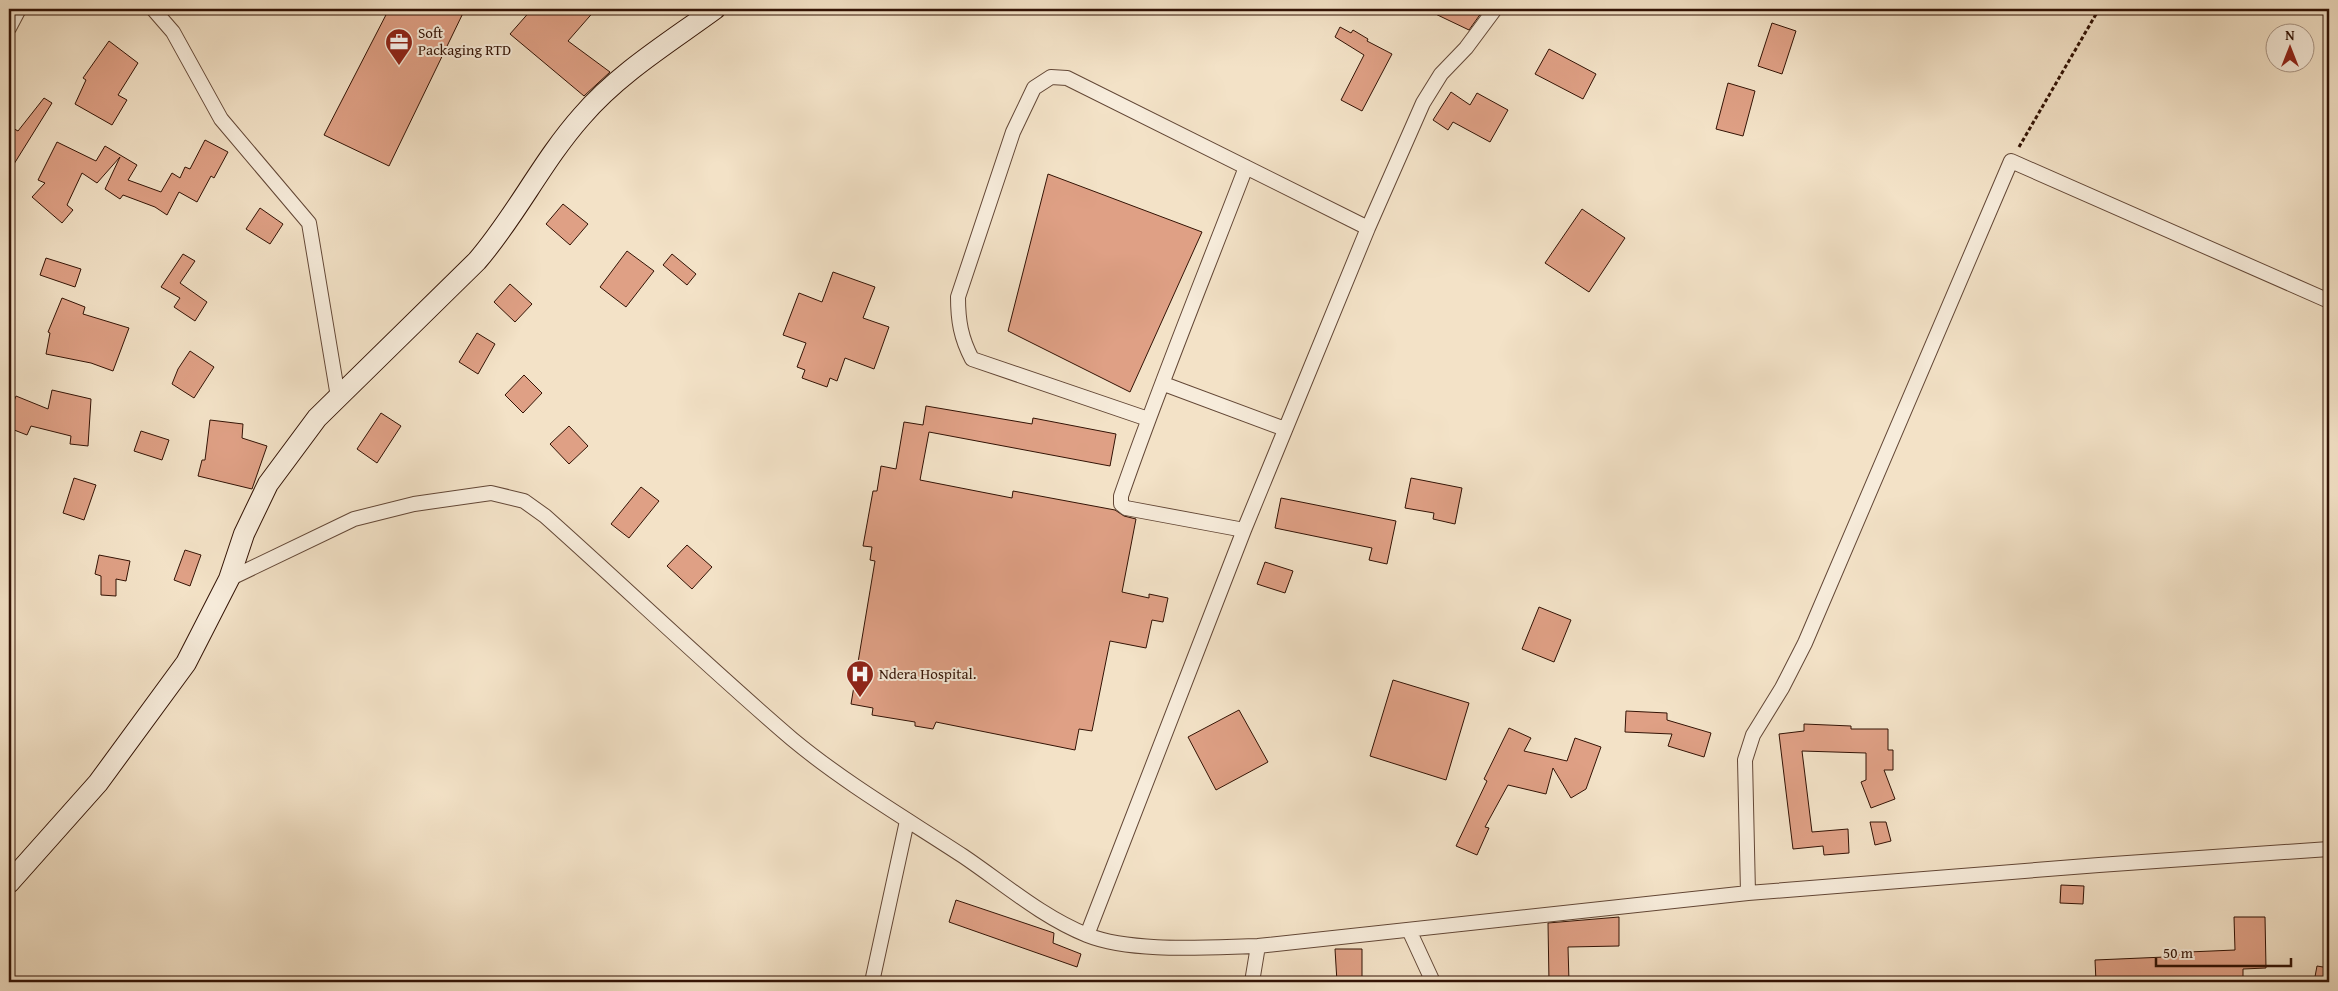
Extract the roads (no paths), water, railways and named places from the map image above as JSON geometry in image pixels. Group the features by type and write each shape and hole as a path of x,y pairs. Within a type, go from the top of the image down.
{"main road":[{"path":"9,883 70,816 129,744 186,663 229,579 244,534 268,484 317,418 494,242 550,156 583,115 644,60 715,9"}],"street":[{"path":"9,28 20,9"},
{"path":"153,9 173,32 221,118 309,223 338,397"},
{"path":"1087,935 1244,530 1368,228 1423,103 1441,74 1466,48 1495,9"},
{"path":"1148,419 972,359 962,340 958,322 958,297 1014,132 1034,88 1051,77 1067,78 1368,228"},
{"path":"1748,893 1745,760 1753,735 1782,688 1804,643 2011,161 2329,301"},
{"path":"1244,530 1126,508 1121,504 1121,496 1148,419 1164,384 1246,167"},
{"path":"1164,384 1285,429"},
{"path":"229,579 354,519 414,504 491,493 524,501 546,516 793,740 880,804 1057,920 1087,935 1111,942 1182,948 1258,946 1748,893 2329,849"},
{"path":"872,982 908,822"},
{"path":"1409,930 1433,982"},
{"path":"1252,982 1258,946"}],"place":[{"name":"Soft Packaging RTD","path":"399,66"},
{"name":"Ndera Hospital.","path":"860,698"}]}
